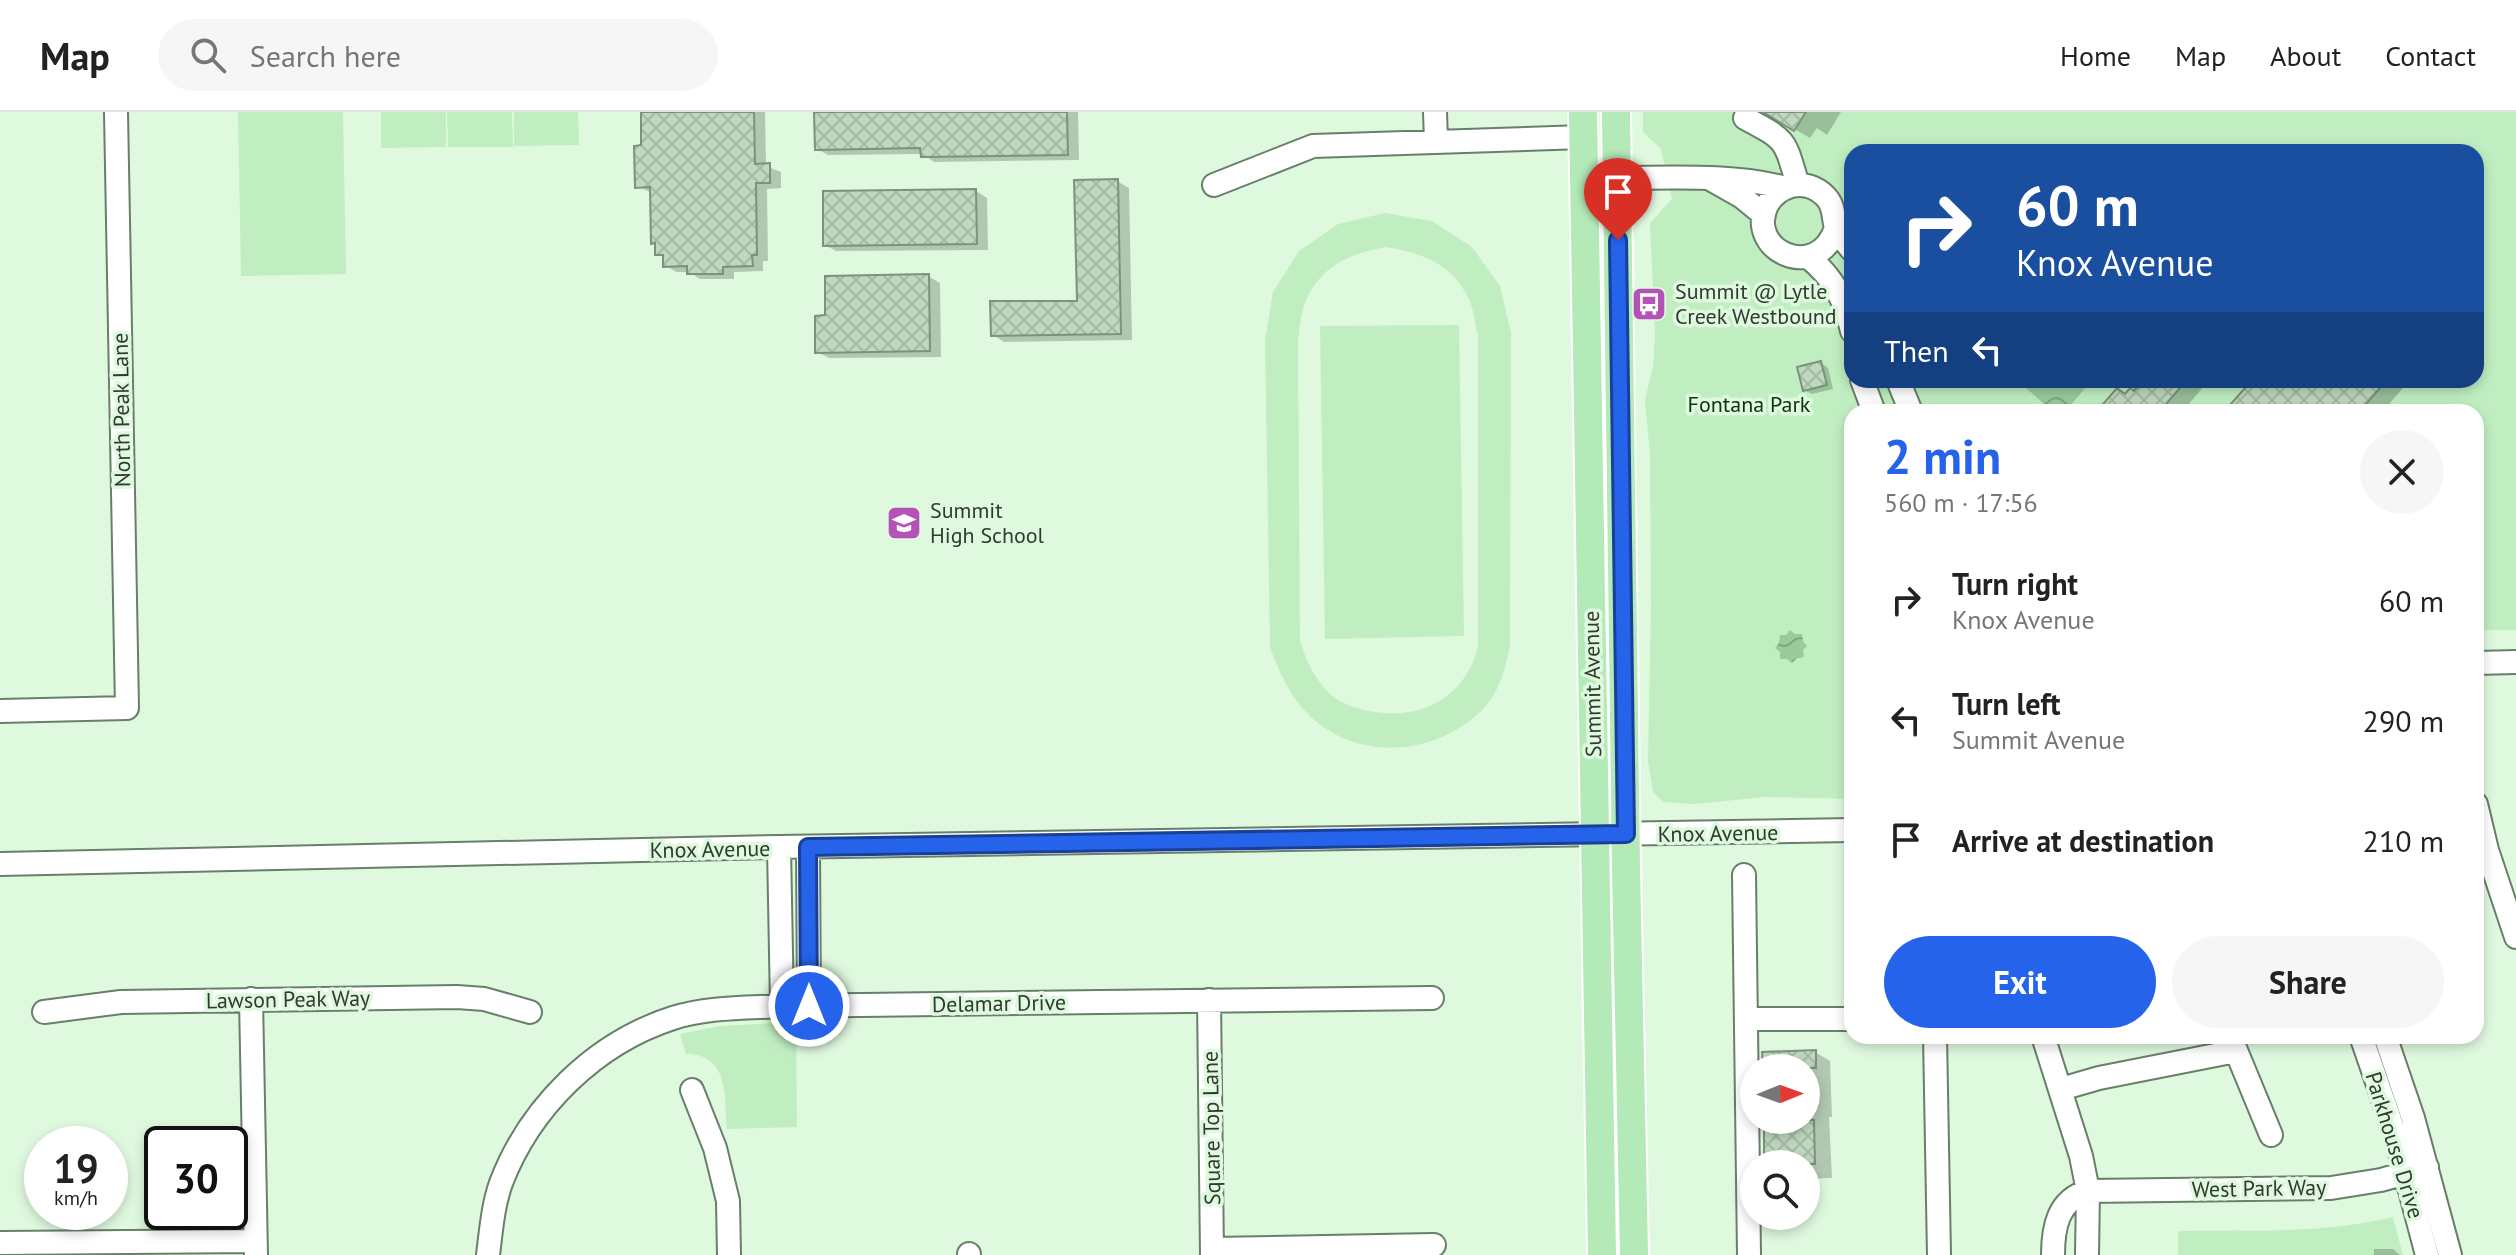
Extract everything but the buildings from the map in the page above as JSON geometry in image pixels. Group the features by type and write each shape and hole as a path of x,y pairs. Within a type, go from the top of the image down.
{"main road":[{"name":"Summit Avenue","path":"1616,112 1634,1255"},
{"name":"Summit Avenue","path":"1583,125 1602,1255"}],"street":[{"name":"North Peak Lane","path":"0,711 127,708 116,112"},
{"path":"1435,112 1436,140"},
{"path":"1745,118 1778,136 1785,145 1792,186"},
{"path":"1214,185 1313,146 1436,140 1583,125"},
{"path":"1617,178 1762,181 1812,187 1823,193 1831,203 1836,228 1844,239"},
{"path":"1711,180 1742,197 1764,215"},
{"path":"1792,186 1768,203 1764,215 1764,227 1774,248 1796,258 1808,257 1826,246 1836,228"},
{"path":"1808,257 1825,271 1840,293 1844,306"},
{"path":"2484,663 2516,662"},
{"name":"Knox Avenue","path":"0,864 779,847 1844,830"},
{"path":"2484,837 2516,937"},
{"path":"779,847 782,1006"},
{"path":"808,847 809,1006"},
{"path":"1744,875 1749,1255"},
{"name":"Lawson Peak Way","path":"44,1012 121,1002 457,997 484,999 530,1012"},
{"name":"Delamar Drive","path":"488,1255 500,1184 536,1117 581,1070 638,1033 674,1018 714,1010 782,1006 1432,998"},
{"path":"0,1243 256,1248 251,999"},
{"name":"Square Top Lane","path":"1209,1000 1212,1252"},
{"path":"1746,1019 1844,1019"},
{"path":"1935,1044 1939,1255"},
{"path":"2046,1044 2088,1191 2087,1255"},
{"path":"2061,1089 2233,1044 2271,1135"},
{"name":"Parkhouse Drive","path":"2364,1044 2450,1255"},
{"name":"Parkhouse Drive","path":"2387,1044 2417,1170 2427,1255"},
{"path":"692,1090 715,1148 728,1201 729,1255"},
{"name":"West Park Way","path":"2088,1191 2331,1188 2417,1170"},
{"path":"2053,1255 2057,1220 2076,1194 2088,1191"},
{"path":"1212,1252 1434,1245"}],"green space":[{"path":"238,112 343,112 346,274 241,276"},
{"path":"381,112 446,112 446,147 381,148"},
{"path":"447,112 512,112 513,147 448,147"},
{"path":"514,112 578,112 579,145 514,146"},
{"name":"Fontana Park","path":"1643,112 2516,112 2516,630 2484,630 2484,404 1844,404 1844,799 1764,797 1695,804 1663,802 1653,792 1648,761 1650,455 1645,400 1653,366 1655,335 1650,223 1672,199 1661,149 1643,132"},
{"path":"1385,213 1432,221 1472,247 1500,286 1511,333 1510,645 1506,663 1493,697 1462,726 1442,737 1396,748 1350,741 1329,731 1310,716 1291,693 1270,648 1265,340 1273,292 1299,251 1338,224","holes":["1386,247 1434,262 1454,277 1469,299 1478,336 1478,647 1464,679 1453,691 1426,708 1393,713 1363,710 1334,698 1315,676 1300,641 1298,342 1305,303 1311,290 1327,271 1360,254"]},
{"path":"1459,325 1464,636 1325,639 1320,326"},
{"path":"796,1022 797,1127 727,1129 724,1091 718,1069 711,1061 686,1054 680,1034 720,1026"},
{"path":"2393,1217 2403,1255 2178,1255 2178,1231 2313,1229"}],"water":[{"path":"2026,388 2085,388 2072,404 2044,404"},
{"path":"1790,630 1802,634 1807,646 1803,650 1804,657 1792,663 1780,659 1780,652 1775,648 1780,635 1786,635"}],"place":[{"name":"Summit @ Lytle Creek Westbound","path":"1649,304"},
{"name":"Summit High School","path":"904,523"}],"route":[{"path":"809,1006 808,847 1626,834 1618,240"}]}
